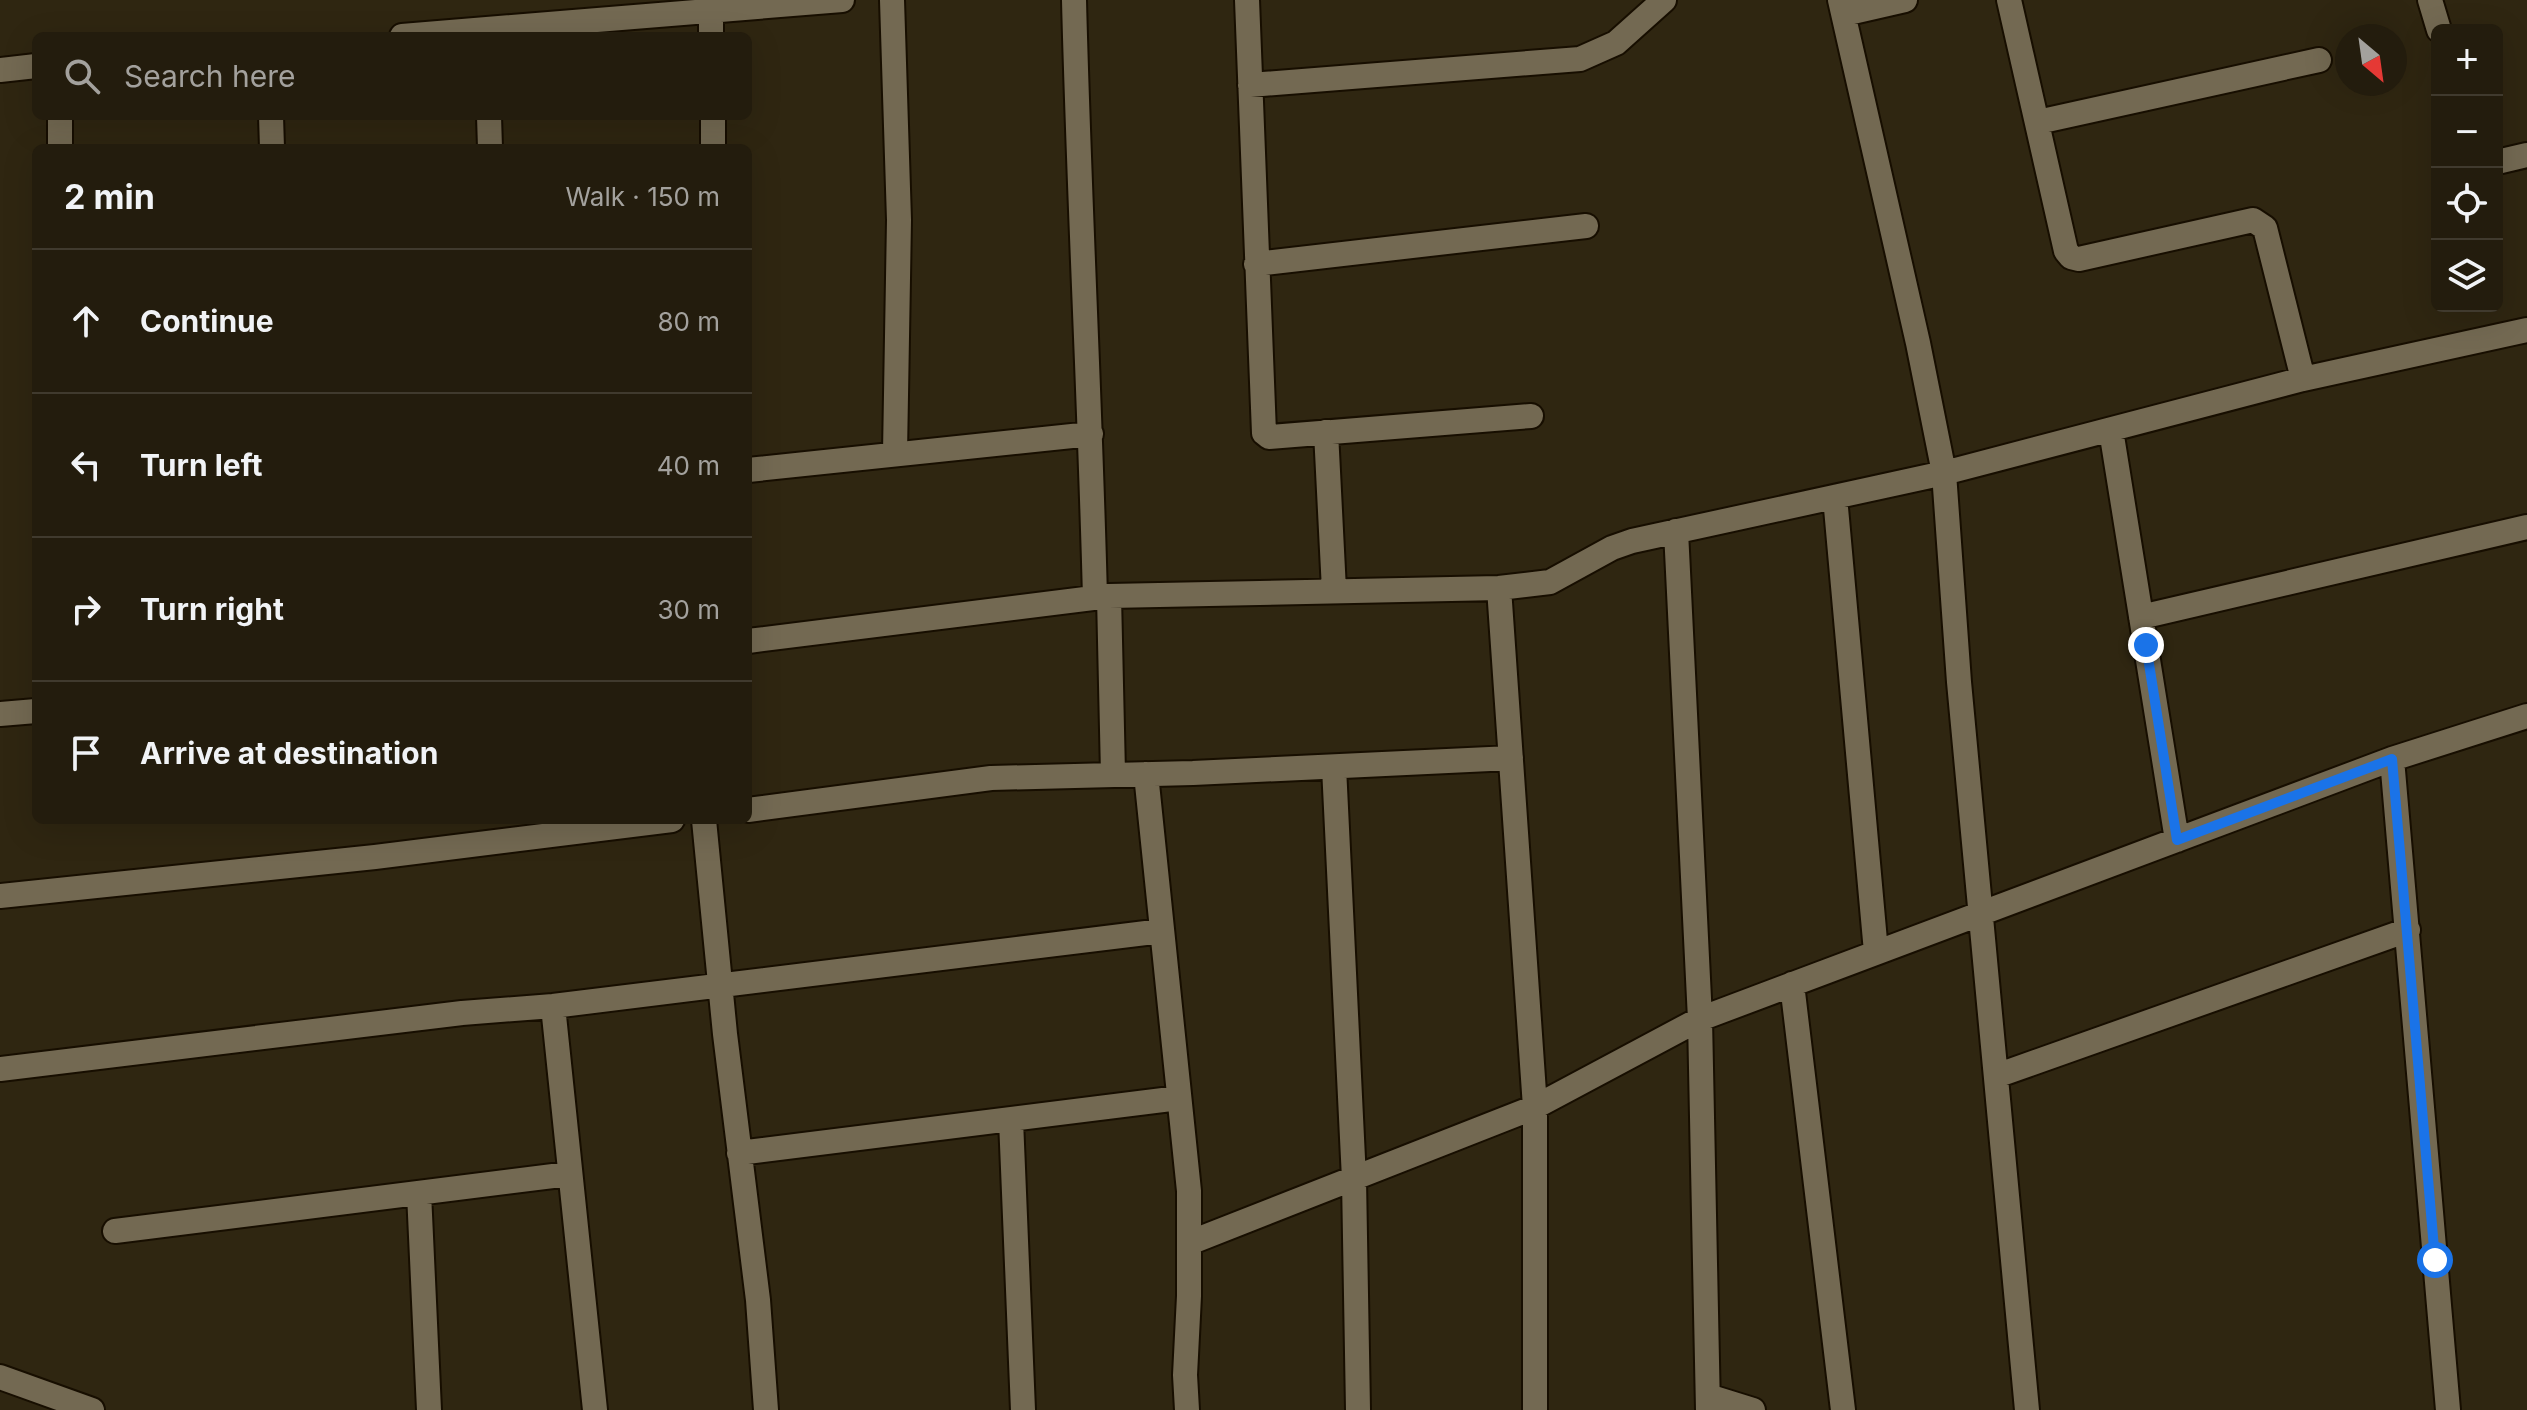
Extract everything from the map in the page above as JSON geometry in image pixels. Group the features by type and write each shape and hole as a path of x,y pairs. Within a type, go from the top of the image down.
{"street":[{"path":"495,32 842,0"},
{"path":"892,0 899,220 895,453"},
{"path":"1074,0 1078,183 1113,774"},
{"path":"1247,0 1264,433 1269,437 1531,416"},
{"path":"1250,85 1580,59 1616,43 1664,0"},
{"path":"1905,0 1842,7 1944,473 1959,682 2027,1410"},
{"path":"2009,0 2064,243 2071,257 2079,259 2253,220 2262,223 2303,379"},
{"path":"2436,1 2438,24"},
{"path":"711,11 711,32"},
{"path":"2038,122 2319,60"},
{"path":"0,70 32,66"},
{"path":"60,120 60,144"},
{"path":"271,120 272,144"},
{"path":"489,120 490,144"},
{"path":"713,120 713,144"},
{"path":"2503,161 2527,155"},
{"path":"1256,264 1586,226"},
{"path":"752,641 1102,597 1499,588 1550,582 1612,548 1676,531 1944,473 2303,379 2527,330"},
{"path":"2111,430 2177,840"},
{"path":"1326,432 1334,590"},
{"path":"752,470 1091,434"},
{"path":"1835,497 1876,952"},
{"path":"2141,617 2527,527"},
{"path":"1676,531 1700,1019 1708,1403 1753,1410"},
{"path":"1499,588 1535,1107 1535,1410"},
{"path":"0,714 32,711"},
{"path":"1189,1243 1535,1107 1700,1019 2392,759 2527,716"},
{"path":"752,809 991,778 1511,758"},
{"path":"2392,759 2448,1410"},
{"path":"1334,767 1354,1179 1358,1410"},
{"path":"1146,774 1189,1191 1187,1410"},
{"path":"0,896 375,857 640,824"},
{"path":"704,824 719,985 758,1300 766,1410"},
{"path":"1996,1076 2408,930"},
{"path":"0,1069 462,1013 553,1006 1162,931"},
{"path":"1792,984 1843,1410"},
{"path":"553,1006 595,1410"},
{"path":"739,1153 1179,1098"},
{"path":"1011,1120 1023,1410"},
{"path":"115,1231 569,1174"},
{"path":"419,1193 429,1410"},
{"path":"0,1377 92,1410"}],"route":[{"path":"2146,645 2177,840 2392,759 2435,1260"}]}
